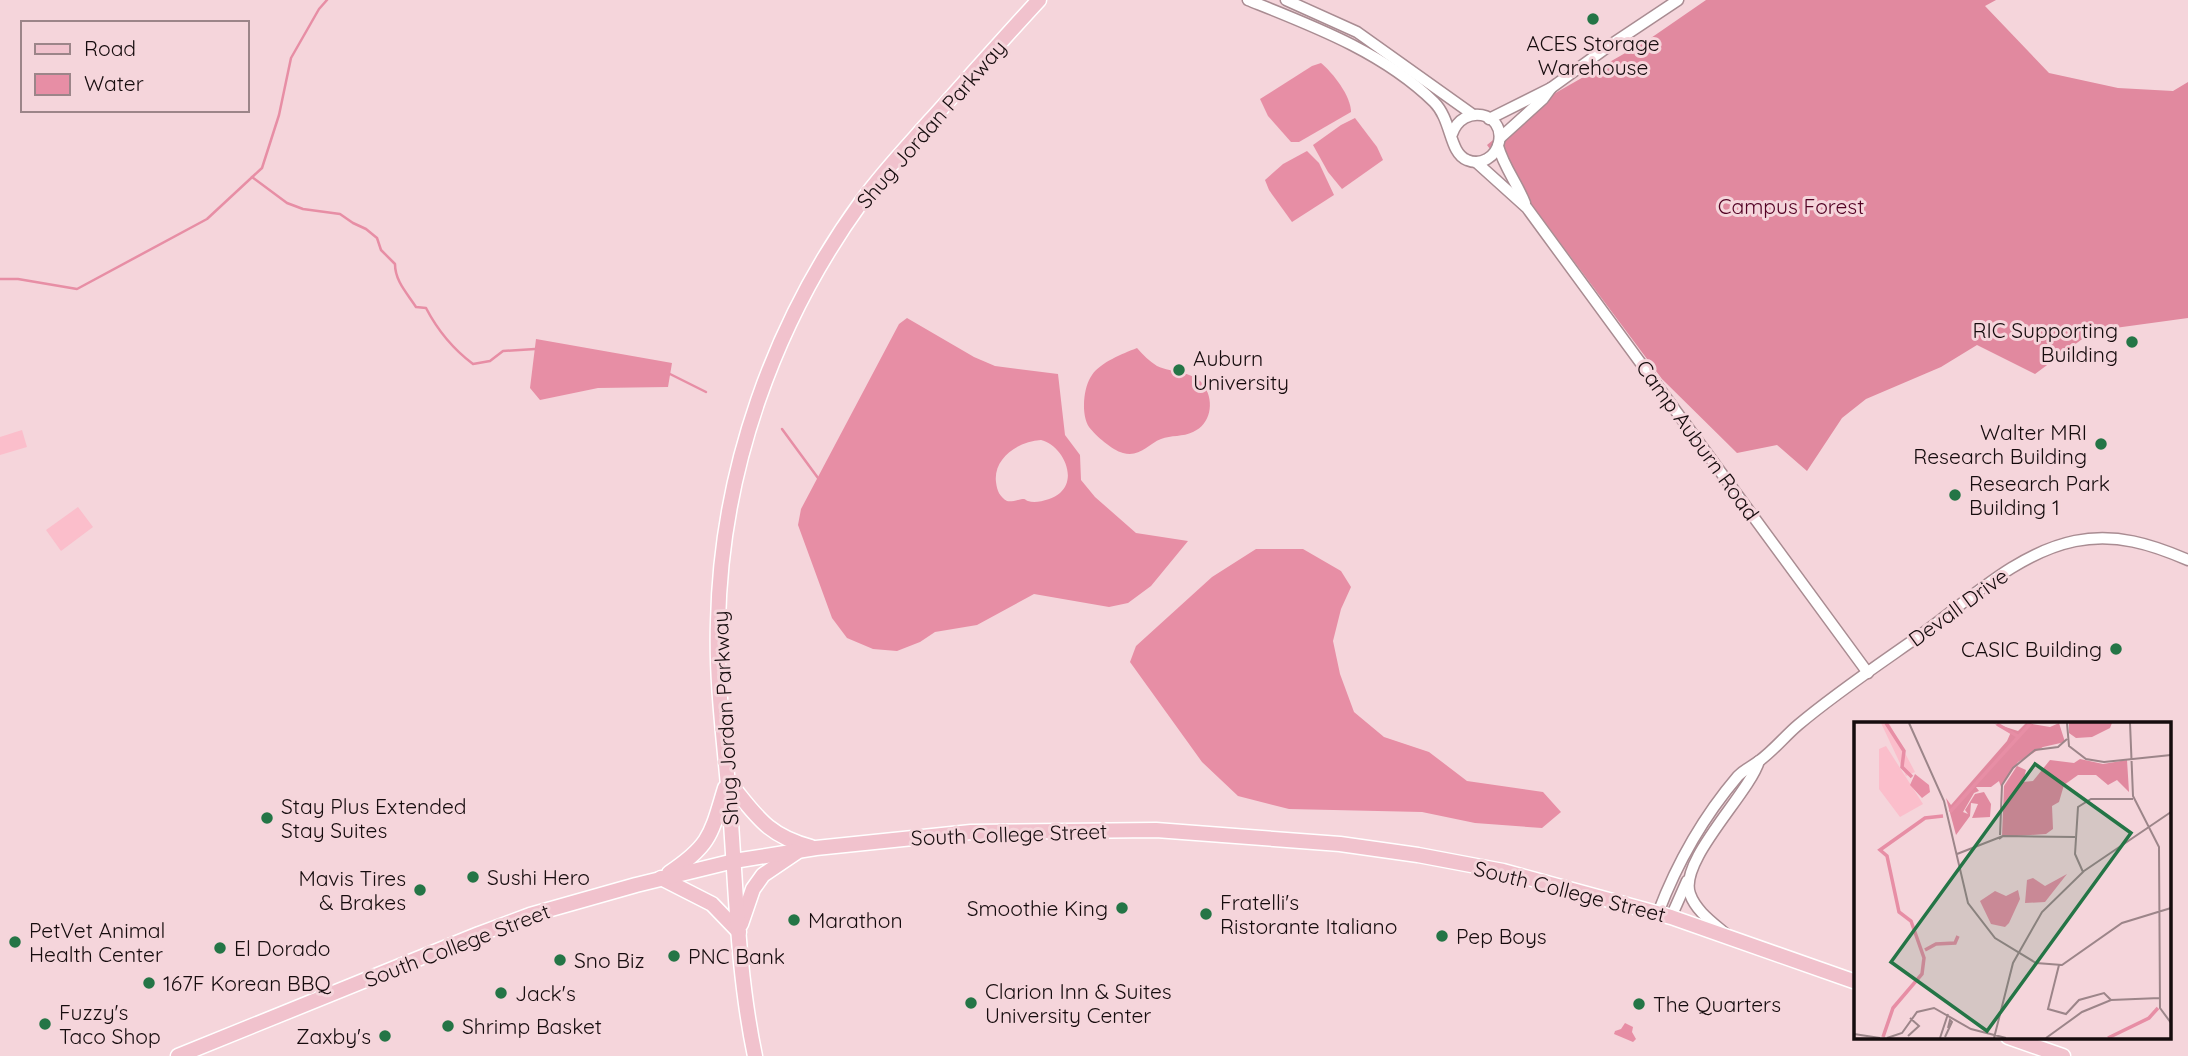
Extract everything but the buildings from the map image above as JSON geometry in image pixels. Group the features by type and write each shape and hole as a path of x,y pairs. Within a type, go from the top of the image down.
{"main road":[{"name":"Shug Jordan Parkway","path":"755,1056 748,1023 739,932 718,657 720,579 738,469 764,383 781,342 809,284 832,245 863,199 1038,0"},
{"path":"728,780 775,834 788,841 816,848"},
{"path":"728,780 709,837 687,861 661,878 712,904 739,932 752,888 762,875 798,851"},
{"name":"South College Street","path":"178,1056 479,933 530,915 661,878 734,861 816,848 971,831 1156,830 1340,844 1418,855 1503,872 1665,915 1854,981"},
{"path":"2011,1038 2063,1056"}],"street":[{"path":"1248,0 1333,35 1402,76 1442,112 1452,134 1452,142 1460,156 1476,162 1490,158 1499,142 1551,88"},
{"path":"1286,0 1357,32 1472,114 1489,119 1498,130 1499,142"},
{"path":"1489,119 1551,88 1678,0"},
{"path":"1452,134 1459,121 1472,114"},
{"name":"Camp Auburn Road","path":"1499,142 1507,170 1517,184 1527,208"},
{"name":"Camp Auburn Road","path":"1476,162 1527,208 1868,673"},
{"name":"Devall Drive","path":"1665,915 1675,871 1696,834 1747,767 1759,761 1800,723 2007,572 2050,548 2090,539 2121,539 2152,544 2188,560"},
{"path":"1665,915 1720,821 1755,775 1759,761"},
{"path":"1687,881 1698,909 1728,935"}],"shaded area":[{"path":"22,430 27,447 0,455 0,437"},
{"path":"78,507 93,527 61,551 46,530"}],"green space":[{"name":"Campus Forest","path":"1706,0 1996,0 1985,6 2049,73 2118,88 2173,91 2188,82 2188,318 2093,331 2035,374 1977,345 1941,367 1866,399 1842,418 1807,471 1777,445 1737,453 1662,379 1487,145 1538,103 1648,40"}],"water":[{"path":"1321,63 1340,85 1348,99 1351,112 1299,142 1291,142 1268,116 1260,99"},
{"path":"1355,118 1377,147 1383,160 1342,189 1328,172 1313,145"},
{"path":"1307,151 1319,163 1334,195 1292,222 1265,180 1283,164"},
{"path":"907,318 974,357 995,366 1058,374 1065,435 1080,455 1081,480 1095,497 1136,533 1188,541 1151,586 1128,603 1109,607 1034,594 977,625 935,632 920,642 897,651 873,649 847,638 832,618 798,525 801,509 899,324","holes":["1041,440 1048,443 1065,462 1068,478 1065,486 1060,493 1049,499 1032,502 1024,499 1007,501 999,493 996,482 996,473 1003,458 1024,444"]},
{"path":"536,339 672,363 668,387 598,388 540,400 530,388"},
{"path":"1137,348 1157,366 1196,378 1208,393 1210,406 1204,424 1193,432 1161,439 1139,452 1129,454 1109,446 1089,427 1084,401 1089,380 1096,370 1112,359"},
{"path":"1256,549 1303,549 1341,571 1351,587 1341,609 1333,641 1340,674 1354,712 1384,737 1429,752 1467,781 1543,792 1561,812 1542,828 1475,823 1422,812 1289,809 1238,796 1202,762 1130,662 1136,646 1212,577"},
{"path":"1625,1023 1633,1027 1632,1032 1636,1039 1633,1042 1614,1034"}],"waterway":[{"path":"0,279 18,279 77,289 207,219 262,168 279,115 291,58 327,0"},
{"path":"252,177 287,203 303,209 340,214 377,238 381,250 395,264 399,281 416,307 426,308 446,339 473,364 490,361 503,351 535,349"},
{"path":"670,374 706,392"},
{"path":"782,429 818,478"}],"place":[{"name":"ACES Storage Warehouse","path":"1593,19"},
{"name":"RIC Supporting Building","path":"2132,342"},
{"name":"Auburn University","path":"1179,370"},
{"name":"Walter MRI Research Building","path":"2101,444"},
{"name":"Research Park Building 1","path":"1955,495"},
{"name":"CASIC Building","path":"2116,649"},
{"name":"Stay Plus Extended Stay Suites","path":"267,818"},
{"name":"Sushi Hero","path":"473,877"},
{"name":"Mavis Tires & Brakes","path":"420,890"},
{"name":"Smoothie King","path":"1122,908"},
{"name":"Fratelli's Ristorante Italiano","path":"1206,914"},
{"name":"Marathon","path":"794,920"},
{"name":"Pep Boys","path":"1442,936"},
{"name":"PetVet Animal Health Center","path":"15,942"},
{"name":"El Dorado","path":"220,948"},
{"name":"PNC Bank","path":"674,956"},
{"name":"Sno Biz","path":"560,960"},
{"name":"167F Korean BBQ","path":"149,983"},
{"name":"Jack's","path":"501,993"},
{"name":"Clarion Inn & Suites University Center","path":"971,1003"},
{"name":"The Quarters","path":"1639,1004"},
{"name":"Fuzzy's Taco Shop","path":"45,1024"},
{"name":"Shrimp Basket","path":"448,1026"},
{"name":"Zaxby's","path":"385,1036"}]}
